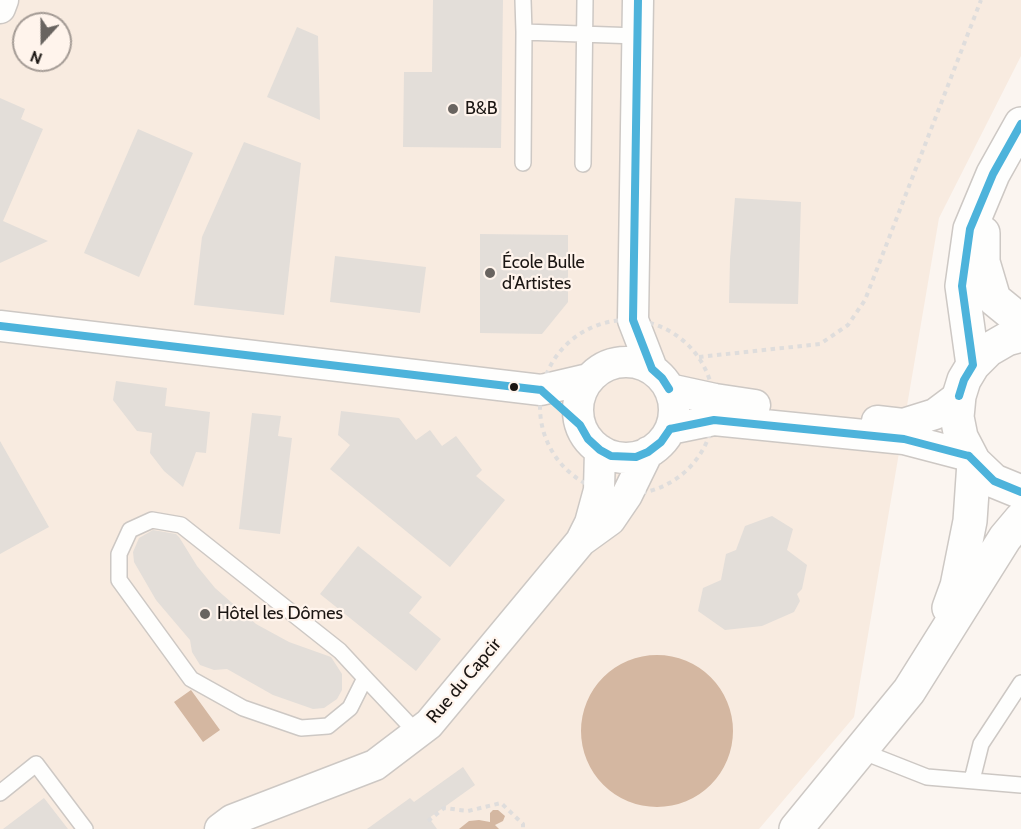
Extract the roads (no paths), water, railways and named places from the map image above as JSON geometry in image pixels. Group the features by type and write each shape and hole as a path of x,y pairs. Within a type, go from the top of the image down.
{"main road":[{"path":"973,365 962,286 970,229 993,174 1021,123"},
{"path":"993,174 982,220 983,262 994,299 1021,321"},
{"path":"1021,335 1007,339 988,350 973,365 964,380 959,396 957,417 961,437 972,459 994,481 1021,492"},
{"path":"934,653 957,586 970,521 972,459"},
{"path":"796,829 909,692 1005,538 1021,519"}],"street":[{"path":"0,8 3,0"},
{"path":"633,320 599,372 580,394 577,410 580,425 588,440 611,456 624,458 636,457 648,452 662,442 670,429 674,416 673,402 633,320 638,0"},
{"path":"0,326 541,390 599,372 624,361 639,363 661,379 714,410 904,439 972,459"},
{"path":"541,390 580,425"},
{"path":"670,429 714,410 903,424 935,414 959,396"},
{"name":"Rue du Capcir","path":"600,450 613,492"},
{"name":"Rue du Capcir","path":"220,829 232,820 375,765 429,724 581,541 590,523 613,492 648,452"}],"lane":[{"path":"523,164 524,0"},
{"path":"583,164 585,0"},
{"path":"524,32 637,36"},
{"path":"365,678 350,708 328,726 302,728 243,708 191,679 119,580 119,554 130,530 152,520 181,525 340,651 417,733"},
{"path":"972,780 981,744 1021,683"},
{"path":"861,751 927,777 1021,784"},
{"path":"0,793 36,764 85,829"}],"place":[{"name":"B&B","path":"453,109"},
{"name":"École Bulle d'Artistes","path":"490,273"},
{"name":"Hôtel les Dômes","path":"205,614"}]}
